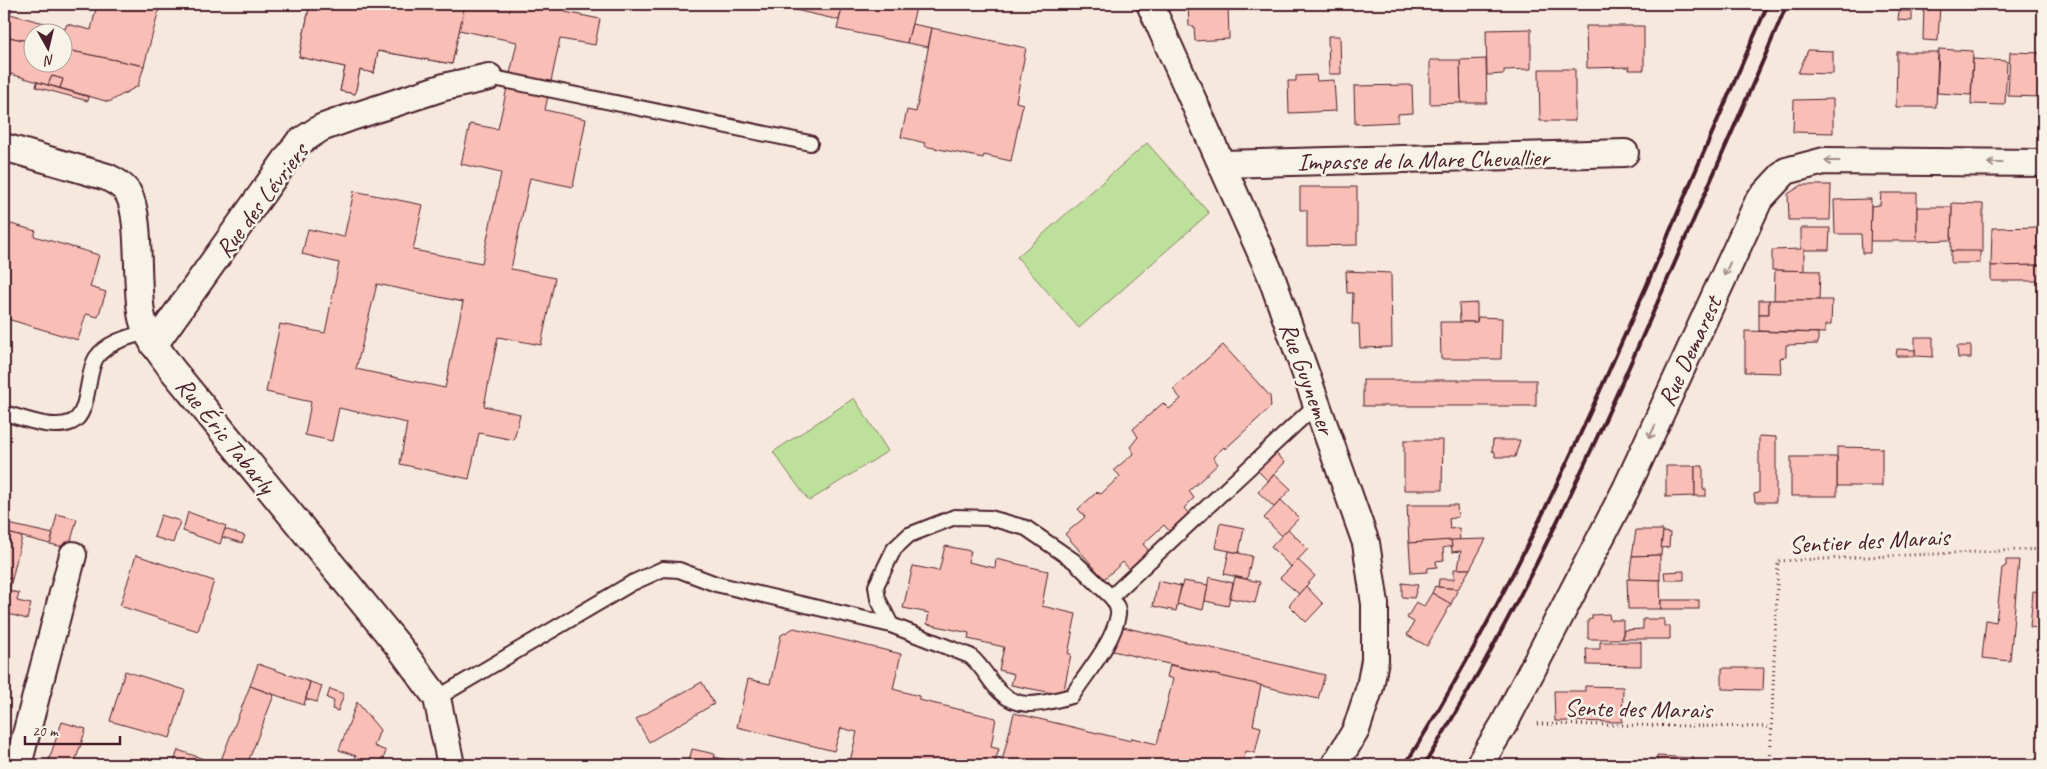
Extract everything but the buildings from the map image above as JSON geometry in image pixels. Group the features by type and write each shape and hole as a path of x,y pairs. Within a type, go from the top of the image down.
{"street":[{"name":"Rue Guynemer","path":"1150,4 1270,273 1366,543 1372,576 1376,631 1375,660 1363,711 1356,730 1335,765"},
{"name":"Rue des Lévriers","path":"150,339 298,144 321,128 349,118 444,86 489,77"},
{"name":"Rue Éric Tabarly","path":"4,147 107,177 120,184 127,192 134,213 138,289 150,339 400,648 437,698 451,765"},
{"name":"Impasse de la Mare Chevallier","path":"1222,164 1625,153"},
{"name":"Rue Demarest","path":"1479,765 1504,724 1626,489 1758,200 1786,171 1824,161 2043,163"},
{"path":"18,765 73,555"}],"lane":[{"path":"489,77 810,143"},
{"path":"4,413 54,424 72,422 82,412 96,358 104,350 122,339 150,339"},
{"path":"1111,597 1317,404"},
{"path":"437,698 632,583 663,570 679,570 716,584 891,625 970,656 980,663 997,689 1017,704 1036,705 1072,696 1108,639 1118,613 1116,604 1111,597 1074,561 1026,528 990,518 956,517 908,535 894,549 876,586 878,599 891,625"}],"path":[{"name":"Sentier des Marais","path":"1770,765 1778,561 2043,549"},
{"name":"Sente des Marais","path":"1504,724 1772,727"}],"green space":[{"path":"1147,143 1209,213 1079,328 1017,257"},
{"path":"854,398 888,451 809,501 773,452"}],"railway":[{"path":"1405,765 1475,646 1538,524 1624,336 1768,4"},
{"path":"1424,765 1493,646 1556,525 1614,401 1787,4"}]}
